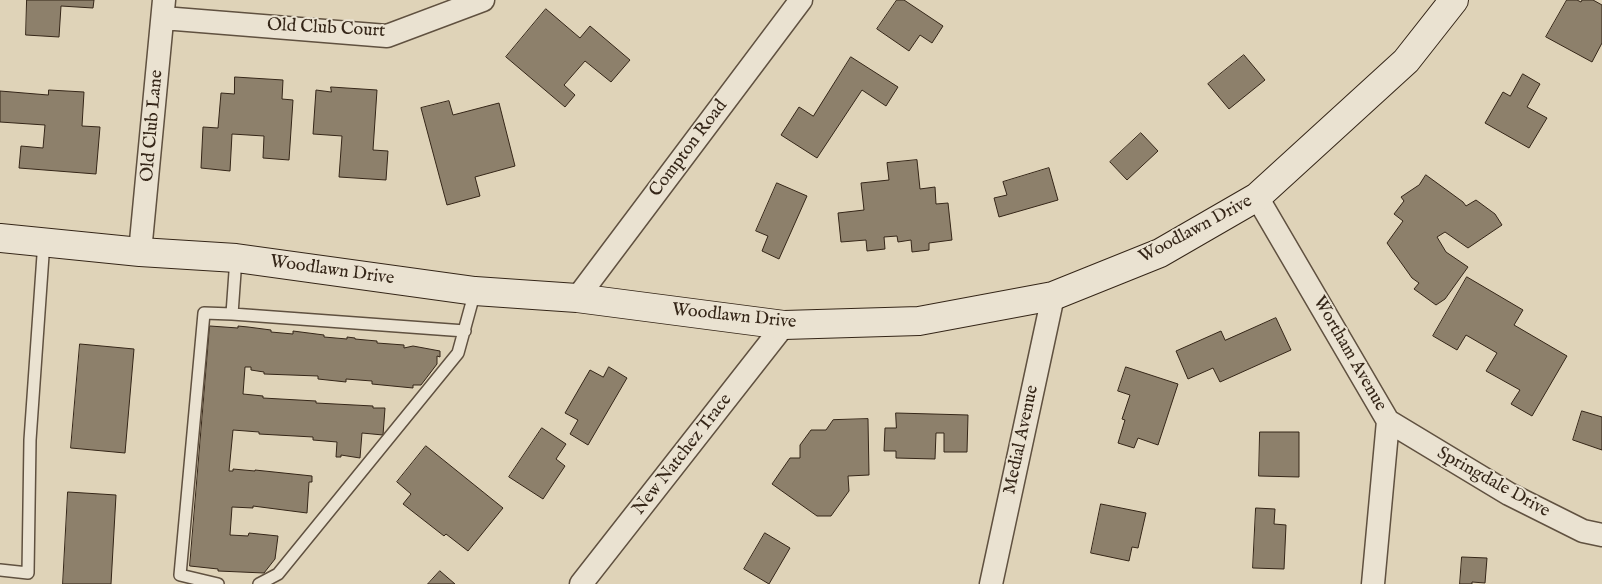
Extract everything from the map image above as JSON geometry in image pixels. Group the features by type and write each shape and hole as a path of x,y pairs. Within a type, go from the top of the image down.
{"main road":[{"name":"Woodlawn Drive","path":"0,238 140,252 236,258 475,290 577,298 784,325 919,321 1053,296 1160,253 1258,198 1406,61 1454,0"}],"street":[{"name":"Old Club Court","path":"164,9 387,36 483,0"},
{"name":"Compton Road","path":"577,298 801,0"},
{"name":"Old Club Lane","path":"140,252 164,9"},
{"name":"Wortham Avenue","path":"1258,198 1388,421 1373,584"},
{"name":"Medial Avenue","path":"991,584 1053,296"},
{"name":"New Natchez Trace","path":"582,584 784,325"},
{"name":"Springdale Drive","path":"1388,421 1509,494 1583,532 1602,535"}],"lane":[{"path":"0,570 27,579 30,440 44,242"},
{"path":"232,314 236,258"},
{"path":"259,584 278,574 458,353 475,290"},
{"path":"218,584 180,576 204,313 465,331"}],"building":[{"path":"27,0 94,0 93,8 61,6 59,37 26,35"},
{"path":"897,0 904,0 943,26 932,43 920,35 909,51 877,29"},
{"path":"1567,0 1581,2 1582,0 1593,0 1602,5 1602,43 1592,62 1546,37"},
{"path":"546,9 580,38 590,26 630,60 611,82 585,61 564,85 575,95 565,107 506,57"},
{"path":"1244,55 1265,80 1229,109 1208,84"},
{"path":"851,57 898,87 886,106 862,90 817,158 781,135 799,107 813,116"},
{"path":"1523,74 1540,84 1527,107 1547,118 1529,148 1485,123 1503,92 1510,96"},
{"path":"235,77 283,80 282,99 293,100 289,160 263,158 264,136 232,134 230,171 201,168 203,127 218,128 221,93 234,94"},
{"path":"331,87 377,90 373,150 388,151 386,180 339,177 342,136 313,134 316,90 331,92"},
{"path":"49,90 84,92 82,126 100,127 96,174 19,168 21,146 43,148 45,125 0,122 0,91 48,95"},
{"path":"449,101 453,115 499,103 515,166 475,177 480,196 447,205 421,108"},
{"path":"1141,133 1158,151 1127,180 1110,162"},
{"path":"917,160 920,189 935,187 936,204 948,203 952,240 929,243 929,250 912,252 911,240 898,242 897,236 884,237 885,249 867,251 866,240 841,242 838,213 864,210 861,183 889,180 887,163"},
{"path":"1049,168 1058,200 999,217 994,198 1007,195 1003,182"},
{"path":"1426,175 1466,206 1476,200 1495,214 1502,225 1468,248 1445,232 1437,237 1446,252 1468,267 1445,299 1436,305 1414,289 1419,283 1412,278 1387,243 1403,221 1394,214 1404,201 1401,197 1419,185"},
{"path":"777,183 807,196 779,259 762,251 768,236 756,231"},
{"path":"1467,277 1523,310 1514,325 1567,356 1532,416 1511,404 1520,390 1486,371 1497,353 1466,335 1457,350 1433,336"},
{"path":"1276,318 1291,350 1220,382 1213,368 1188,379 1176,351 1221,331 1225,340"},
{"path":"210,326 238,328 238,326 293,334 293,331 324,335 324,337 347,339 347,337 377,341 377,343 404,345 404,348 413,346 440,351 440,357 437,356 437,364 421,385 413,385 413,388 372,384 372,381 346,379 346,382 318,379 318,376 264,374 264,372 251,370 251,367 245,367 243,394 263,396 263,398 385,408 383,435 362,433 360,458 341,455 341,457 336,457 337,442 313,440 313,437 259,434 259,432 233,430 229,471 233,471 233,469 255,470 312,476 312,482 309,482 307,513 253,506 253,508 232,507 230,535 248,536 249,533 278,536 275,559 264,573 218,571 218,569 190,566"},
{"path":"80,344 134,349 125,453 71,448"},
{"path":"609,367 627,378 588,445 570,434 578,420 565,413 590,370 603,377"},
{"path":"1126,367 1178,384 1158,445 1138,438 1134,448 1118,443 1125,420 1122,419 1130,395 1118,391"},
{"path":"1582,411 1602,417 1602,450 1573,440"},
{"path":"896,413 968,415 967,452 944,452 944,433 936,433 935,459 896,458 896,451 884,451 885,428 896,428"},
{"path":"868,419 869,475 848,476 849,491 831,516 817,516 772,484 790,458 800,458 800,445 811,430 826,430 833,420"},
{"path":"542,428 566,444 556,459 565,466 543,499 509,477"},
{"path":"1260,432 1299,432 1299,477 1259,476"},
{"path":"426,446 503,508 468,551 446,534 444,536 403,504 411,494 397,482"},
{"path":"68,492 116,495 111,584 63,584"},
{"path":"1101,504 1146,513 1138,548 1132,547 1129,561 1091,553"},
{"path":"1256,508 1275,509 1274,524 1286,525 1284,569 1253,568"},
{"path":"765,533 790,548 769,584 744,569"},
{"path":"1462,557 1487,558 1485,583 1472,582 1472,584 1460,584"},
{"path":"440,571 455,584 428,584"}]}
